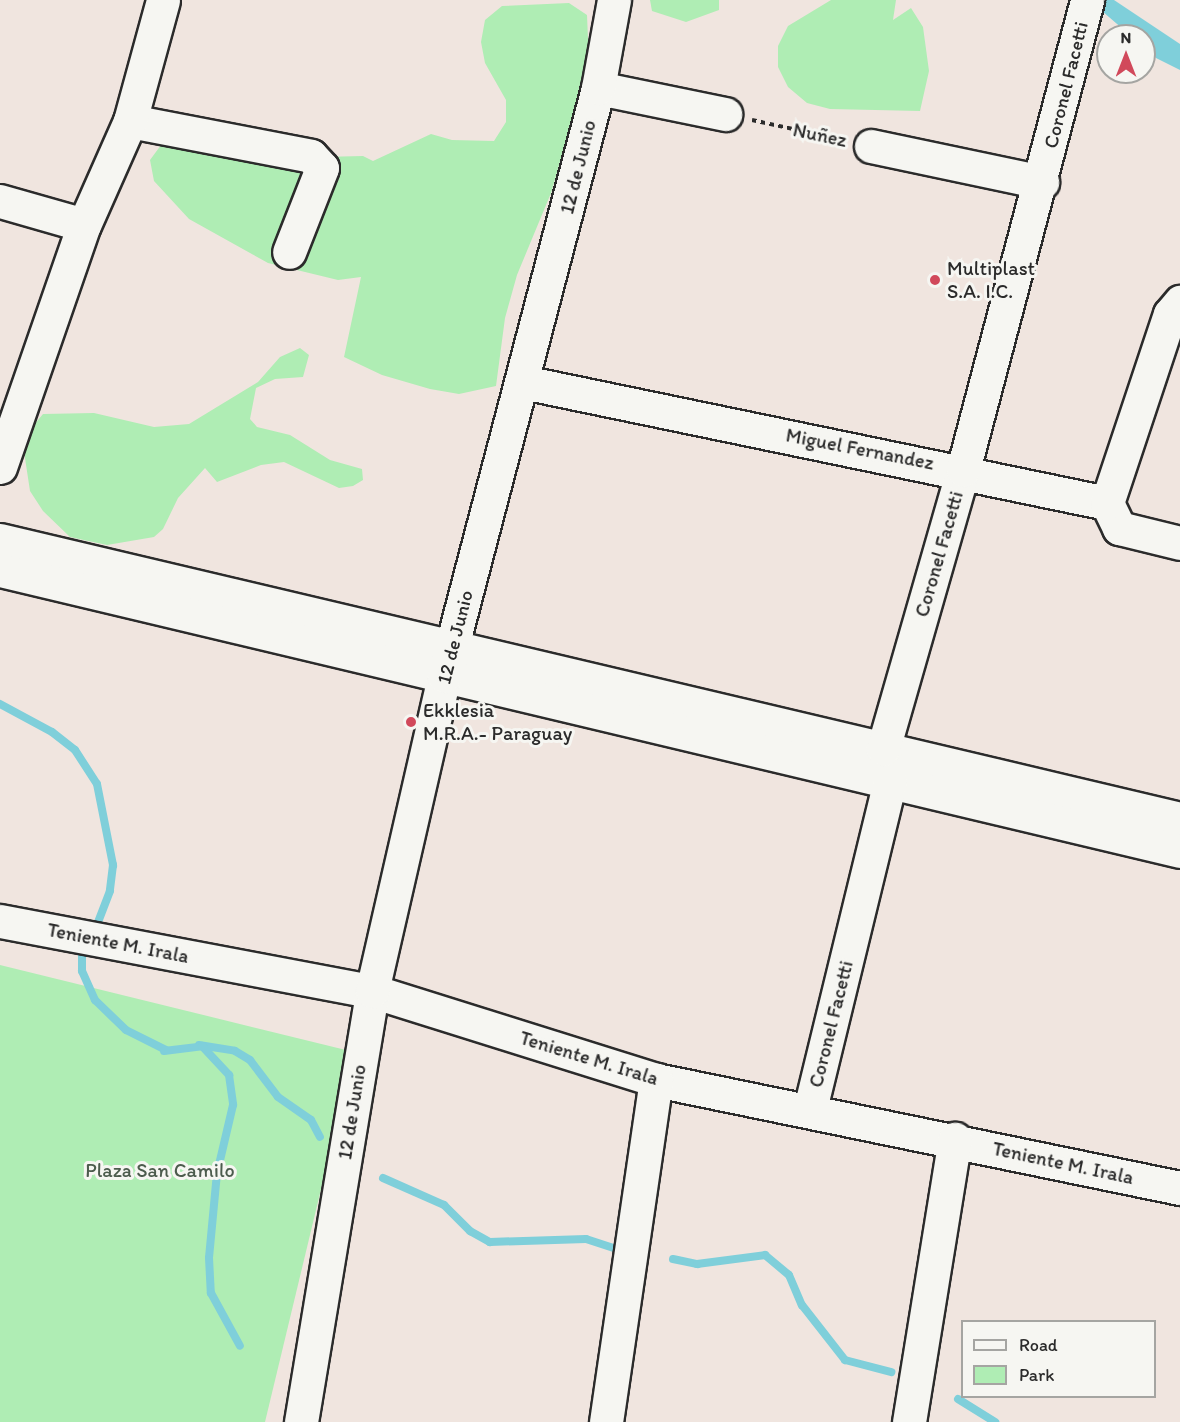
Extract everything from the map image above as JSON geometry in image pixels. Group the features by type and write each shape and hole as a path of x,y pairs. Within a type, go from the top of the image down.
{"street":[{"path":"0,467 84,225 130,122 163,0"},
{"name":"12 de Junio","path":"301,1422 372,991 448,661 523,382 598,88 614,0"},
{"name":"Coronel Facetti","path":"810,1109 890,782 883,749 1042,182 1087,0"},
{"path":"598,88 725,114"},
{"path":"130,122 311,156 322,168 289,252"},
{"name":"Nuñez","path":"871,146 1042,182"},
{"path":"0,201 84,225"},
{"path":"1180,302 1170,314 1107,503 1119,528 1180,543"},
{"name":"Miguel Fernandez","path":"523,382 963,470 1107,503"},
{"path":"0,540 890,782 1180,851"},
{"path":"0,570 883,749 1180,819"},
{"name":"Teniente M. Irala","path":"0,921 372,991 656,1080 810,1109 1180,1188"},
{"path":"606,1422 656,1080"},
{"path":"909,1422 955,1139"}],"path":[{"name":"Nuñez","path":"725,114 871,146"}],"green space":[{"path":"650,0 719,0 719,10 686,22 652,11"},
{"path":"831,0 896,0 893,20 911,8 923,27 929,71 920,111 830,109 807,103 788,87 778,67 778,46 788,26"},
{"path":"569,3 587,15 589,62 551,193 517,275 505,318 496,386 459,394 430,389 382,375 344,357 361,277 338,280 268,263 189,219 154,181 150,160 164,141 321,157 363,156 373,161 431,134 452,140 494,141 506,122 506,100 485,63 481,42 485,20 502,6"},
{"path":"300,348 309,355 303,377 275,379 256,388 250,419 257,427 290,435 330,460 362,469 363,480 353,486 339,488 284,462 261,465 217,482 205,468 178,498 163,529 154,537 107,545 70,537 43,511 30,491 23,445 28,432 43,414 94,413 154,427 189,424 258,382 280,357"},
{"name":"Plaza San Camilo","path":"0,965 354,1052 265,1422 0,1422"}],"water":[{"path":"1097,0 1114,0 1150,24 1117,24 1095,5"},
{"path":"1156,28 1180,44 1180,70 1156,58"}],"waterway":[{"path":"0,704 52,732 75,750 97,784 113,865 110,891 98,922"},
{"path":"82,954 82,971 95,1000 126,1030 166,1050"},
{"path":"199,1045 235,1051 250,1060 278,1097 311,1120 320,1137"},
{"path":"164,1051 202,1046 229,1075 233,1105 217,1173 209,1258 211,1293 240,1346"},
{"path":"383,1178 444,1205 470,1231 490,1242 586,1239 614,1248"},
{"path":"673,1259 697,1264 765,1255 789,1275 802,1305 845,1360 891,1372"},
{"path":"958,1399 995,1422"}],"place":[{"name":"Multiplast S.A. I.C.","path":"935,280"},
{"name":"Ekklesia M.R.A.- Paraguay","path":"411,722"}]}
